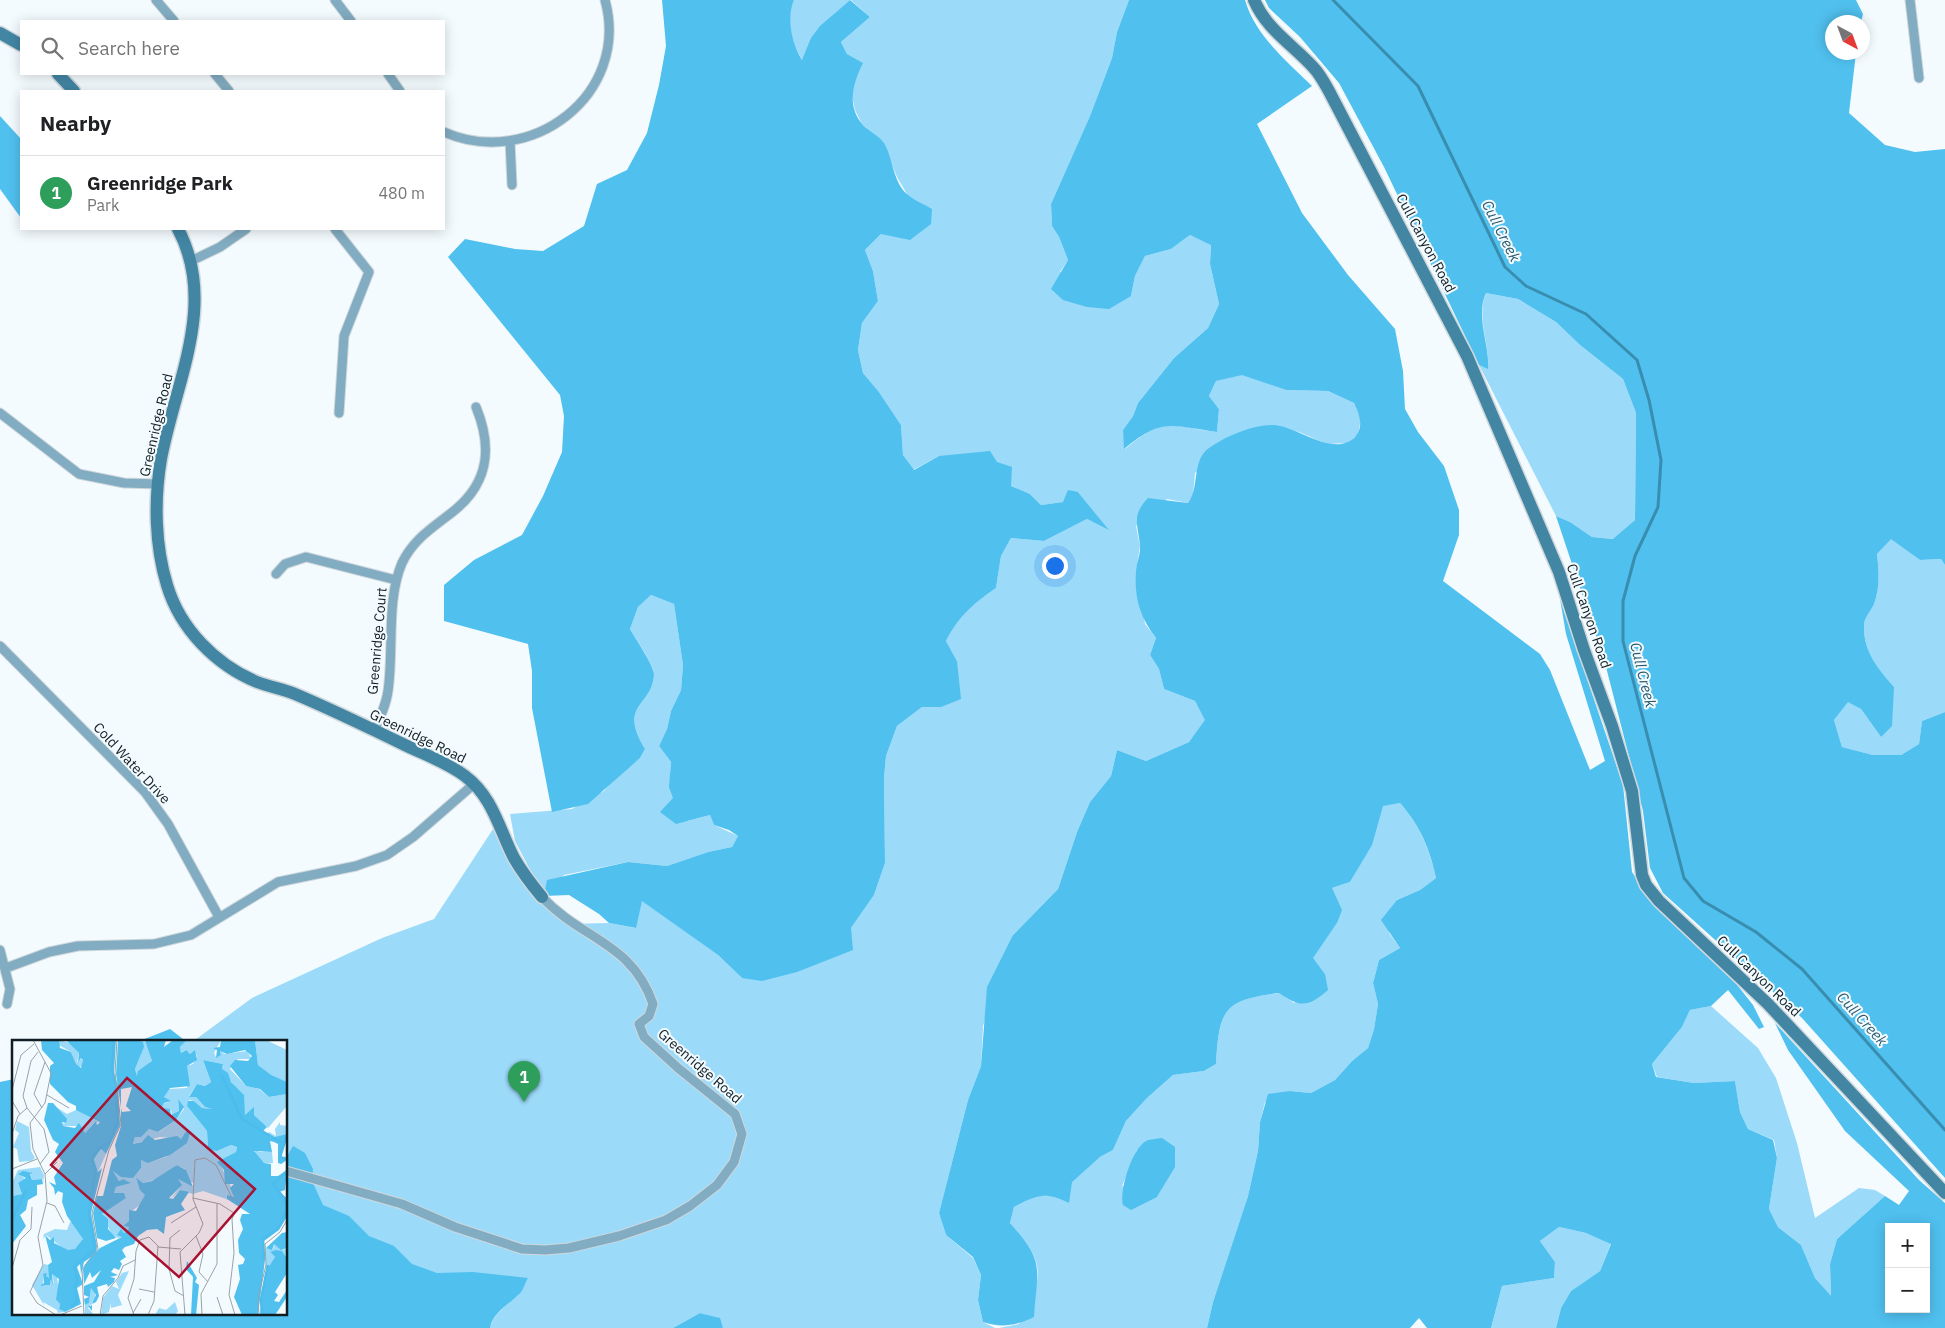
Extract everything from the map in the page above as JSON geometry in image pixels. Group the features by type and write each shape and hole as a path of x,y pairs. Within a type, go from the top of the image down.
{"street":[{"path":"156,0 173,20"},
{"path":"336,0 350,20"},
{"path":"445,132 479,142 524,139 552,127 578,106 596,80 608,49 609,25 605,0"},
{"name":"Cull Canyon Road","path":"1254,0 1260,15 1275,33 1315,69 1330,93 1467,356 1559,572 1584,650 1612,726 1632,791 1639,859 1646,885 1659,901 1768,1004 1945,1193"},
{"path":"1910,0 1919,78"},
{"path":"0,33 20,44"},
{"path":"59,75 73,90"},
{"path":"216,75 228,90"},
{"path":"389,75 399,90"},
{"path":"510,141 512,185"},
{"name":"Greenridge Road","path":"178,230 191,261 195,280 195,319 166,439 158,484 158,533 167,586 178,610 192,633 208,650 241,674 293,693 374,731 453,769 474,784 492,806 515,859 553,910 623,956 639,972 653,1004 649,1016 638,1024 644,1037 678,1068 735,1114 742,1134 734,1162 717,1185 690,1206 666,1220 619,1236 569,1248 522,1249 488,1239 402,1204 288,1173"},
{"path":"191,261 220,247 245,230"},
{"path":"336,230 369,272 344,336 339,412"},
{"name":"Greenridge Court","path":"374,731 388,692 396,580 412,546 424,533 464,502 481,475 485,464 485,429 476,407"},
{"path":"0,413 79,474 124,483 158,484"},
{"path":"276,574 286,564 306,557 396,580"},
{"name":"Cold Water Drive","path":"0,646 145,792 168,824 219,917"},
{"path":"6,968 49,952 78,946 154,944 191,935 278,882 356,866 386,854 413,837 474,784"},
{"path":"0,950 10,989 7,1004"}],"shaded area":[{"path":"662,0 794,0 790,15 791,31 798,54 802,60 811,38 820,26 850,0 870,17 841,42 847,54 863,63 854,86 854,110 863,125 884,143 896,177 903,190 932,209 931,224 910,240 881,234 865,250 873,271 878,301 862,323 858,350 863,373 879,392 901,425 903,455 914,470 939,456 990,451 997,462 1012,467 1011,486 1030,494 1041,505 1063,502 1068,490 1078,492 1109,530 1087,519 1044,541 1011,538 1001,556 996,588 967,611 956,624 946,641 957,661 961,699 941,707 922,707 897,726 886,756 884,778 885,863 874,895 851,928 853,950 797,972 762,981 742,978 718,955 642,901 636,928 609,923 599,914 569,895 544,896 547,880 628,862 667,866 708,852 732,847 738,836 729,830 714,825 710,815 676,824 660,812 673,798 669,787 671,762 659,746 667,729 671,711 681,690 683,665 674,604 651,595 638,607 630,629 648,659 654,674 652,685 635,714 634,723 637,734 645,749 640,758 588,804 552,812 532,708 532,671 528,644 444,621 444,585 474,560 522,535 543,496 562,452 564,416 560,395 448,257 465,239 515,249 543,251 584,226 597,184 627,170 647,133 666,46"},
{"path":"794,0 850,0 817,33 803,61 791,31 790,15"},
{"path":"851,0 1129,0 1117,32 1112,58 1090,116 1051,204 1052,226 1059,237 1068,260 1060,272 1131,296 1135,276 1145,256 1171,249 1190,235 1211,244 1210,264 1219,304 1208,328 1174,358 1138,403 1133,416 1123,430 1125,449 1139,438 1159,427 1178,426 1217,432 1219,409 1209,396 1216,381 1242,374 1286,390 1328,391 1354,403 1361,419 1358,434 1348,443 1327,444 1299,432 1274,426 1195,473 1193,496 1188,503 1167,499 1136,526 1140,546 1136,571 1145,624 1156,638 1150,655 1159,669 1164,689 1195,701 1206,720 1189,742 1146,761 1117,750 1111,776 1090,802 1077,832 1058,889 1013,935 983,1026 981,1066 968,1100 939,1213 946,1235 973,1258 981,1275 978,1300 983,1322 995,1328 723,1328 719,1318 700,1313 673,1328 490,1328 497,1315 518,1294 526,1281 405,1272 288,1216 288,1040 195,1040 252,998 382,938 434,919 497,823 540,899 561,920 568,924 609,923 635,928 642,900 718,955 742,978 851,928 874,895 885,863 884,778 886,756 897,726 922,707 941,707 957,661 946,641 956,624 967,611 996,588 1001,556 1011,538 1044,541 1087,519 1108,529 1078,492 1063,502 1041,505 1030,494 939,456 913,470 903,455 901,425 879,392 863,373 858,350 862,323 878,301 873,271 865,250 881,234 907,194 897,177 883,142 862,124 855,110 851,91 862,63 847,54 841,42 870,17"},
{"path":"1129,0 1245,0 1256,25 1264,36 1282,57 1312,86 1257,124 1302,213 1348,275 1395,329 1403,371 1405,409 1418,432 1444,466 1459,510 1459,535 1443,581 1540,654 1550,670 1590,770 1605,761 1566,634 1560,599 1623,785 1632,872 1652,902 1671,922 1727,972 1753,1005 1764,1027 1759,1029 1728,990 1711,1006 1690,1010 1682,1027 1652,1064 1656,1077 1694,1083 1735,1081 1740,1112 1748,1129 1773,1140 1777,1158 1769,1209 1778,1227 1801,1245 1815,1278 1831,1296 1830,1264 1837,1239 1885,1196 1899,1205 1909,1191 1845,1131 1788,1050 1775,1023 1919,1180 1945,1203 1945,1328 1556,1328 1561,1308 1571,1291 1600,1271 1611,1244 1586,1233 1559,1227 1540,1241 1555,1262 1554,1278 1502,1286 1491,1328 1427,1328 1419,1318 1410,1328 1207,1328 1213,1302 1248,1196 1258,1151 1260,1122 1268,1094 1290,1091 1311,1093 1335,1080 1352,1061 1368,1048 1374,1029 1378,1004 1373,983 1379,960 1400,948 1381,920 1397,900 1420,890 1436,878 1431,857 1423,838 1413,820 1400,803 1383,806 1372,845 1350,882 1332,888 1342,910 1337,923 1313,958 1325,974 1328,990 1315,1000 1304,1004 1293,1001 1279,993 1246,999 1236,1004 1228,1010 1219,1031 1216,1064 1204,1071 1173,1075 1147,1098 1126,1121 1113,1150 1100,1157 1072,1182 1069,1203 1054,1197 1041,1196 1014,1207 1010,1223 1029,1248 1037,1267 1034,1317 1008,1325 983,1322 978,1300 981,1275 973,1257 946,1235 939,1213 968,1100 981,1066 987,987 1013,935 1058,889 1077,832 1090,802 1111,776 1117,750 1146,761 1189,742 1205,720 1195,701 1164,689 1159,669 1150,655 1156,638 1142,615 1136,590 1136,569 1140,548 1137,520 1139,510 1148,498 1188,503 1192,497 1203,453 1232,435 1258,426 1274,425 1326,443 1336,444 1345,443 1354,438 1360,425 1354,403 1328,391 1286,390 1242,375 1216,381 1209,396 1219,409 1217,432 1168,426 1149,432 1124,449 1123,430 1133,416 1138,403 1174,358 1208,328 1219,304 1210,264 1211,245 1190,235 1171,249 1145,256 1135,276 1131,296 1109,309 1087,307 1063,300 1051,289 1068,260 1059,237 1052,226 1051,204 1090,116 1112,58 1117,32"},
{"path":"1265,0 1856,0 1863,15 1825,15 1825,60 1855,60 1849,113 1885,145 1915,152 1945,149 1945,565 1941,559 1920,560 1891,539 1877,554 1878,586 1874,604 1864,622 1864,634 1873,659 1894,687 1892,726 1881,737 1861,709 1848,702 1834,720 1842,747 1873,755 1901,755 1919,744 1922,721 1945,712 1945,1178 1802,1018 1663,893 1650,868 1643,811 1605,663 1556,516 1570,522 1592,537 1613,539 1635,520 1636,413 1623,379 1580,345 1556,322 1518,299 1486,293 1483,302 1482,321 1488,369 1479,365 1384,167 1339,83 1300,37 1269,8"},
{"path":"0,116 20,138 20,217 0,189"},
{"path":"1486,293 1518,299 1556,322 1580,345 1623,379 1636,413 1635,520 1614,539 1592,537 1570,522 1556,516 1479,365 1488,368 1482,312"},
{"path":"1891,538 1920,560 1941,559 1945,565 1945,712 1922,721 1919,744 1901,755 1873,755 1842,747 1834,720 1848,701 1861,709 1881,737 1893,687 1877,666 1869,651 1864,634 1864,622 1874,604 1877,592 1879,574 1877,554"},
{"path":"651,595 674,604 683,665 681,690 671,711 667,729 659,746 671,762 670,781 672,794 688,821 710,815 714,825 738,836 732,847 708,852 667,866 628,862 564,875 544,896 515,841 510,814 572,809 604,791 613,780 640,758 645,749 637,734 634,723 635,714 652,685 654,674 648,658 630,629 638,607"},
{"path":"1400,803 1413,820 1431,858 1436,878 1420,890 1397,900 1389,933 1400,948 1379,960 1373,983 1378,1004 1374,1029 1368,1048 1352,1061 1335,1080 1311,1093 1290,1091 1265,1102 1260,1122 1258,1151 1248,1196 1213,1302 1207,1328 999,1328 1019,1324 1037,1282 1038,1271 1031,1249 1010,1223 1014,1207 1036,1196 1053,1195 1100,1157 1113,1150 1126,1121 1147,1098 1173,1075 1204,1071 1216,1064 1219,1031 1223,1019 1228,1010 1236,1004 1247,999 1280,993 1294,1003 1325,974 1312,958 1337,923 1332,888 1350,882 1359,866 1383,805","holes":["1137,1150 1175,1166 1157,1197 1122,1186"]},
{"path":"1711,1006 1758,1048 1776,1078 1797,1143 1815,1218 1859,1188 1875,1190 1885,1196 1837,1239 1830,1264 1831,1297 1815,1278 1801,1245 1778,1227 1769,1209 1777,1158 1774,1140 1748,1129 1740,1112 1735,1081 1694,1083 1657,1077 1652,1064 1682,1027 1690,1010"},
{"path":"170,1029 184,1040 142,1040"},
{"path":"12,1079 12,1316 288,1316 288,1155 293,1146 305,1153 313,1169 312,1181 323,1205 349,1216 369,1236 394,1246 412,1264 437,1273 473,1272 528,1278 521,1292 494,1318 490,1328 0,1328 0,1082"},
{"path":"1162,1138 1175,1147 1175,1167 1157,1197 1131,1210 1123,1205 1122,1198 1128,1170 1141,1145 1152,1139"},
{"path":"1559,1227 1586,1233 1611,1243 1600,1271 1571,1291 1561,1308 1556,1328 1491,1328 1502,1286 1554,1278 1555,1262 1540,1241"},
{"path":"700,1313 720,1318 723,1328 673,1328"}],"waterway":[{"name":"Cull Creek","path":"1333,0 1418,86 1505,267 1526,286 1586,314 1637,360 1649,400 1661,460 1658,507 1635,556 1623,601 1623,641 1684,878 1703,901 1756,932 1802,969 1945,1130"}],"place":[{"name":"Greenridge Park","path":"524,1102"}]}
